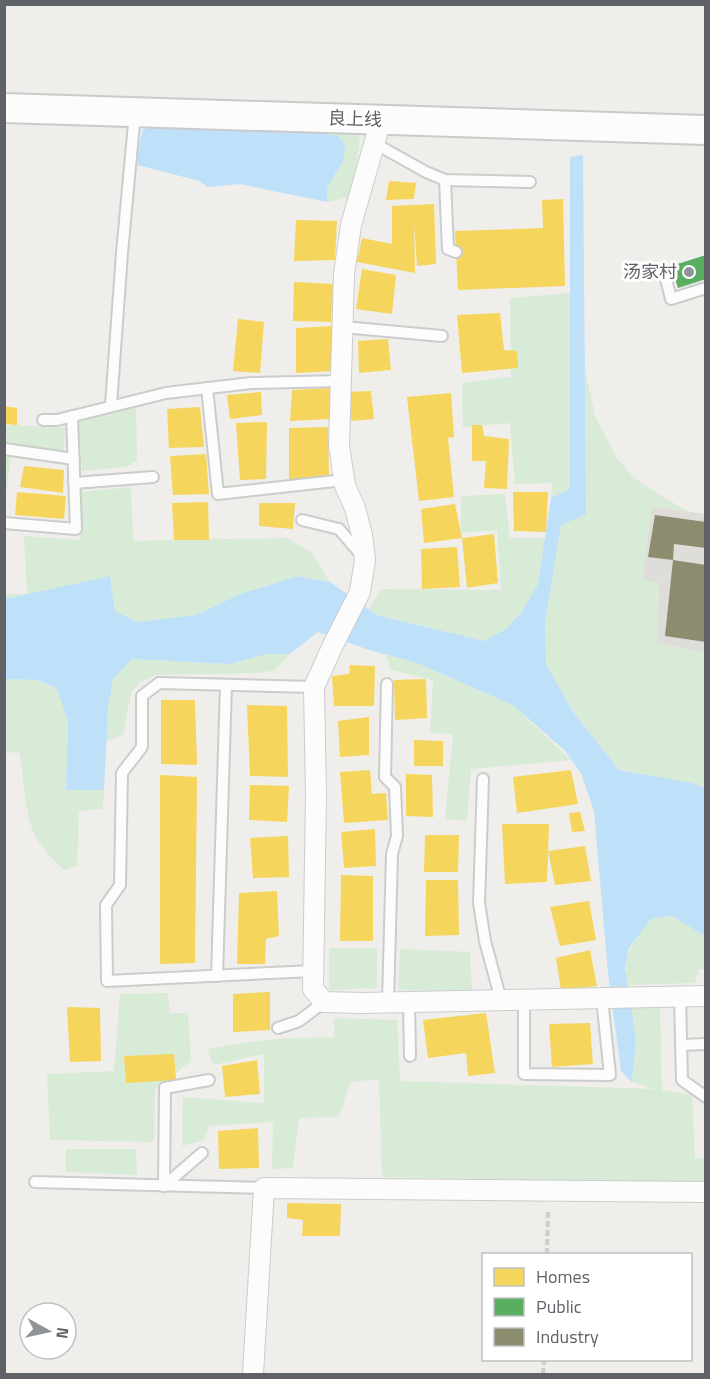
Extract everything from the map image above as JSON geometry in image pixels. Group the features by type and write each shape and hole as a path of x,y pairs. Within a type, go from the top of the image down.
{"street":[{"name":"良上线","path":"4,108 135,112 378,132 705,130"},
{"path":"378,132 351,225 344,274 339,445 344,480 362,535 365,560 360,592 314,687 316,795 313,989 324,1002 705,996"},
{"path":"253,1374 264,1188 705,1192"}],"lane":[{"path":"111,405 135,112"},
{"path":"378,132 426,172 445,180 530,182"},
{"path":"445,180 448,249 456,252"},
{"path":"666,279 671,299 705,288"},
{"path":"343,327 442,336"},
{"path":"43,420 57,420 166,393 252,383 341,381"},
{"path":"207,388 218,494 344,480"},
{"path":"4,523 76,529 72,416"},
{"path":"4,448 74,459"},
{"path":"74,483 153,477"},
{"path":"302,520 339,529 365,560"},
{"path":"313,971 107,981 106,905 120,885 122,773 142,747 142,696 159,683 314,687"},
{"path":"387,684 385,777 395,787 397,836 392,854 388,1002"},
{"path":"218,976 226,685"},
{"path":"483,779 480,903 485,941 501,1000"},
{"path":"680,997 682,1080 705,1097"},
{"path":"524,1000 524,1074 610,1075 602,998"},
{"path":"278,1028 299,1021 324,1002"},
{"path":"409,1002 410,1056"},
{"path":"681,1045 705,1044"},
{"path":"164,1186 165,1088 209,1080"},
{"path":"164,1186 202,1153"},
{"path":"35,1182 264,1188"}],"path":[{"path":"547,1253 549,1191"}],"shaded area":[{"path":"652,506 705,514 705,653 657,643 659,584 642,580"}],"green space":[{"path":"292,129 356,129 360,141 351,197 327,202 327,189 343,161"},
{"path":"570,293 570,490 551,498 552,483 515,484 510,423 463,427 462,383 511,377 510,298"},
{"path":"585,369 595,416 616,457 634,478 690,512 652,506 642,579 659,583 657,643 705,653 705,788 692,783 619,770 573,712 546,664 545,622 561,525 586,506"},
{"path":"136,408 137,461 125,467 82,471 78,421"},
{"path":"10,425 65,428 64,451 5,444 5,428"},
{"path":"5,457 11,457 5,500"},
{"path":"131,487 133,541 287,538 312,553 330,582 298,576 240,594 196,615 137,622 115,611 110,576 5,599 4,594 27,594 24,536 80,540 80,492"},
{"path":"505,494 510,538 545,538 538,584 521,613 506,629 484,641 377,615 369,609 381,589 501,590 497,530 461,533 461,496"},
{"path":"267,654 290,654 275,670 260,673 156,675 140,682 131,693 123,735 106,741 113,679 132,659 230,664"},
{"path":"386,655 417,663 513,705 571,760 471,769 467,821 445,819 453,734 430,733 433,680 391,670"},
{"path":"5,679 38,680 56,688 68,720 66,790 104,790 103,809 79,811 77,866 64,870 51,858 34,833 26,805 20,753 5,752"},
{"path":"672,916 705,936 705,969 699,969 695,983 627,985 626,964 634,942 651,919"},
{"path":"329,948 377,948 377,988 329,990"},
{"path":"400,949 470,952 472,991 398,990"},
{"path":"168,993 170,1013 188,1013 191,1061 155,1089 154,1142 50,1140 47,1074 114,1071 120,994"},
{"path":"631,1008 660,1008 662,1090 692,1095 695,1158 705,1159 705,1183 382,1177 379,1079 350,1082 339,1117 299,1118 293,1168 272,1169 273,1122 209,1126 204,1140 182,1146 183,1097 264,1103 264,1054 213,1065 208,1049 271,1040 334,1038 334,1018 397,1020 400,1081 655,1089 632,1082 636,1038"},
{"path":"66,1149 136,1149 137,1175 66,1172"}],"water":[{"path":"153,124 292,129 338,136 345,145 343,161 327,188 327,202 240,184 208,187 199,181 138,165 142,131"},
{"path":"583,155 586,514 561,525 545,622 546,664 573,712 619,770 692,783 705,788 705,936 672,916 651,919 629,948 625,968 636,1038 632,1082 621,1071 608,973 594,811 581,773 565,751 513,705 417,663 369,650 318,632 290,654 267,654 230,664 132,659 113,679 108,709 104,790 66,790 68,720 56,688 38,680 5,679 5,599 110,576 115,611 137,622 196,615 240,594 298,576 330,582 377,615 484,641 506,629 521,613 538,584 551,498 570,489 570,157"}],"building: Homes":[{"path":"389,181 416,183 414,199 386,200"},
{"path":"563,199 565,286 458,290 455,231 543,228 542,200"},
{"path":"434,204 436,264 417,266 414,224 415,273 357,262 362,238 392,244 392,206"},
{"path":"296,220 337,221 335,260 294,261"},
{"path":"362,269 396,275 392,314 356,309"},
{"path":"294,282 333,284 331,322 293,321"},
{"path":"500,313 504,350 517,351 518,368 462,373 457,315"},
{"path":"238,319 264,322 260,373 233,371"},
{"path":"332,326 334,371 296,373 296,328"},
{"path":"388,339 391,370 359,373 358,341"},
{"path":"331,388 331,419 290,421 292,390"},
{"path":"371,391 374,419 351,421 348,392"},
{"path":"261,392 262,415 230,419 227,395"},
{"path":"451,393 454,437 448,438 454,497 419,501 407,397"},
{"path":"4,406 17,408 17,425 4,424"},
{"path":"200,407 204,447 169,448 167,409"},
{"path":"267,422 266,479 240,480 236,423"},
{"path":"472,425 482,425 484,436 509,439 507,489 484,488 486,461 472,461"},
{"path":"328,427 329,475 289,480 289,428"},
{"path":"206,454 209,494 173,495 170,456"},
{"path":"24,466 64,470 63,493 20,487"},
{"path":"17,492 66,496 64,519 15,515"},
{"path":"513,492 548,492 546,532 514,531"},
{"path":"208,502 209,540 174,540 172,503"},
{"path":"259,503 295,503 293,529 259,526"},
{"path":"455,504 462,538 424,543 421,509"},
{"path":"494,534 498,583 467,588 462,538"},
{"path":"457,547 460,587 422,589 421,549"},
{"path":"350,665 375,666 374,706 334,706 332,676 349,674"},
{"path":"426,679 427,718 395,720 394,680"},
{"path":"161,700 195,700 197,765 161,764"},
{"path":"247,705 287,706 288,777 250,776"},
{"path":"369,717 369,755 340,757 338,721"},
{"path":"414,740 443,741 443,766 414,766"},
{"path":"370,770 372,794 386,793 388,820 344,823 340,772"},
{"path":"571,770 578,804 517,813 513,777"},
{"path":"406,774 432,775 433,817 406,816"},
{"path":"160,775 197,777 195,963 160,964"},
{"path":"250,785 289,786 287,822 249,820"},
{"path":"580,812 585,831 572,832 569,813"},
{"path":"502,824 549,824 547,882 505,884"},
{"path":"375,829 376,866 344,868 341,832"},
{"path":"425,835 459,835 458,872 424,872"},
{"path":"288,836 289,877 253,878 250,838"},
{"path":"585,846 591,881 555,885 548,851"},
{"path":"341,875 373,876 373,941 340,941"},
{"path":"426,880 458,880 459,935 425,936"},
{"path":"277,891 279,936 266,939 265,964 237,964 239,893"},
{"path":"589,901 596,940 560,946 550,907"},
{"path":"590,950 597,986 561,990 556,958"},
{"path":"270,992 270,1030 233,1032 233,994"},
{"path":"67,1007 100,1008 101,1061 70,1062"},
{"path":"486,1013 495,1073 468,1076 466,1053 428,1058 423,1020"},
{"path":"590,1023 593,1064 552,1067 549,1024"},
{"path":"174,1054 176,1080 126,1083 124,1056"},
{"path":"257,1060 260,1094 225,1097 222,1066"},
{"path":"258,1128 259,1168 219,1169 218,1131"},
{"path":"287,1203 341,1204 340,1236 302,1236 303,1220 287,1218"}],"building: Public":[{"name":"汤家村","path":"706,255 706,279 678,288 671,266"}],"building: Industry":[{"path":"655,515 706,522 706,548 674,544 673,560 648,557"},
{"path":"673,560 706,565 706,642 665,636"}],"place":[{"name":"汤家村","path":"689,272"}]}
